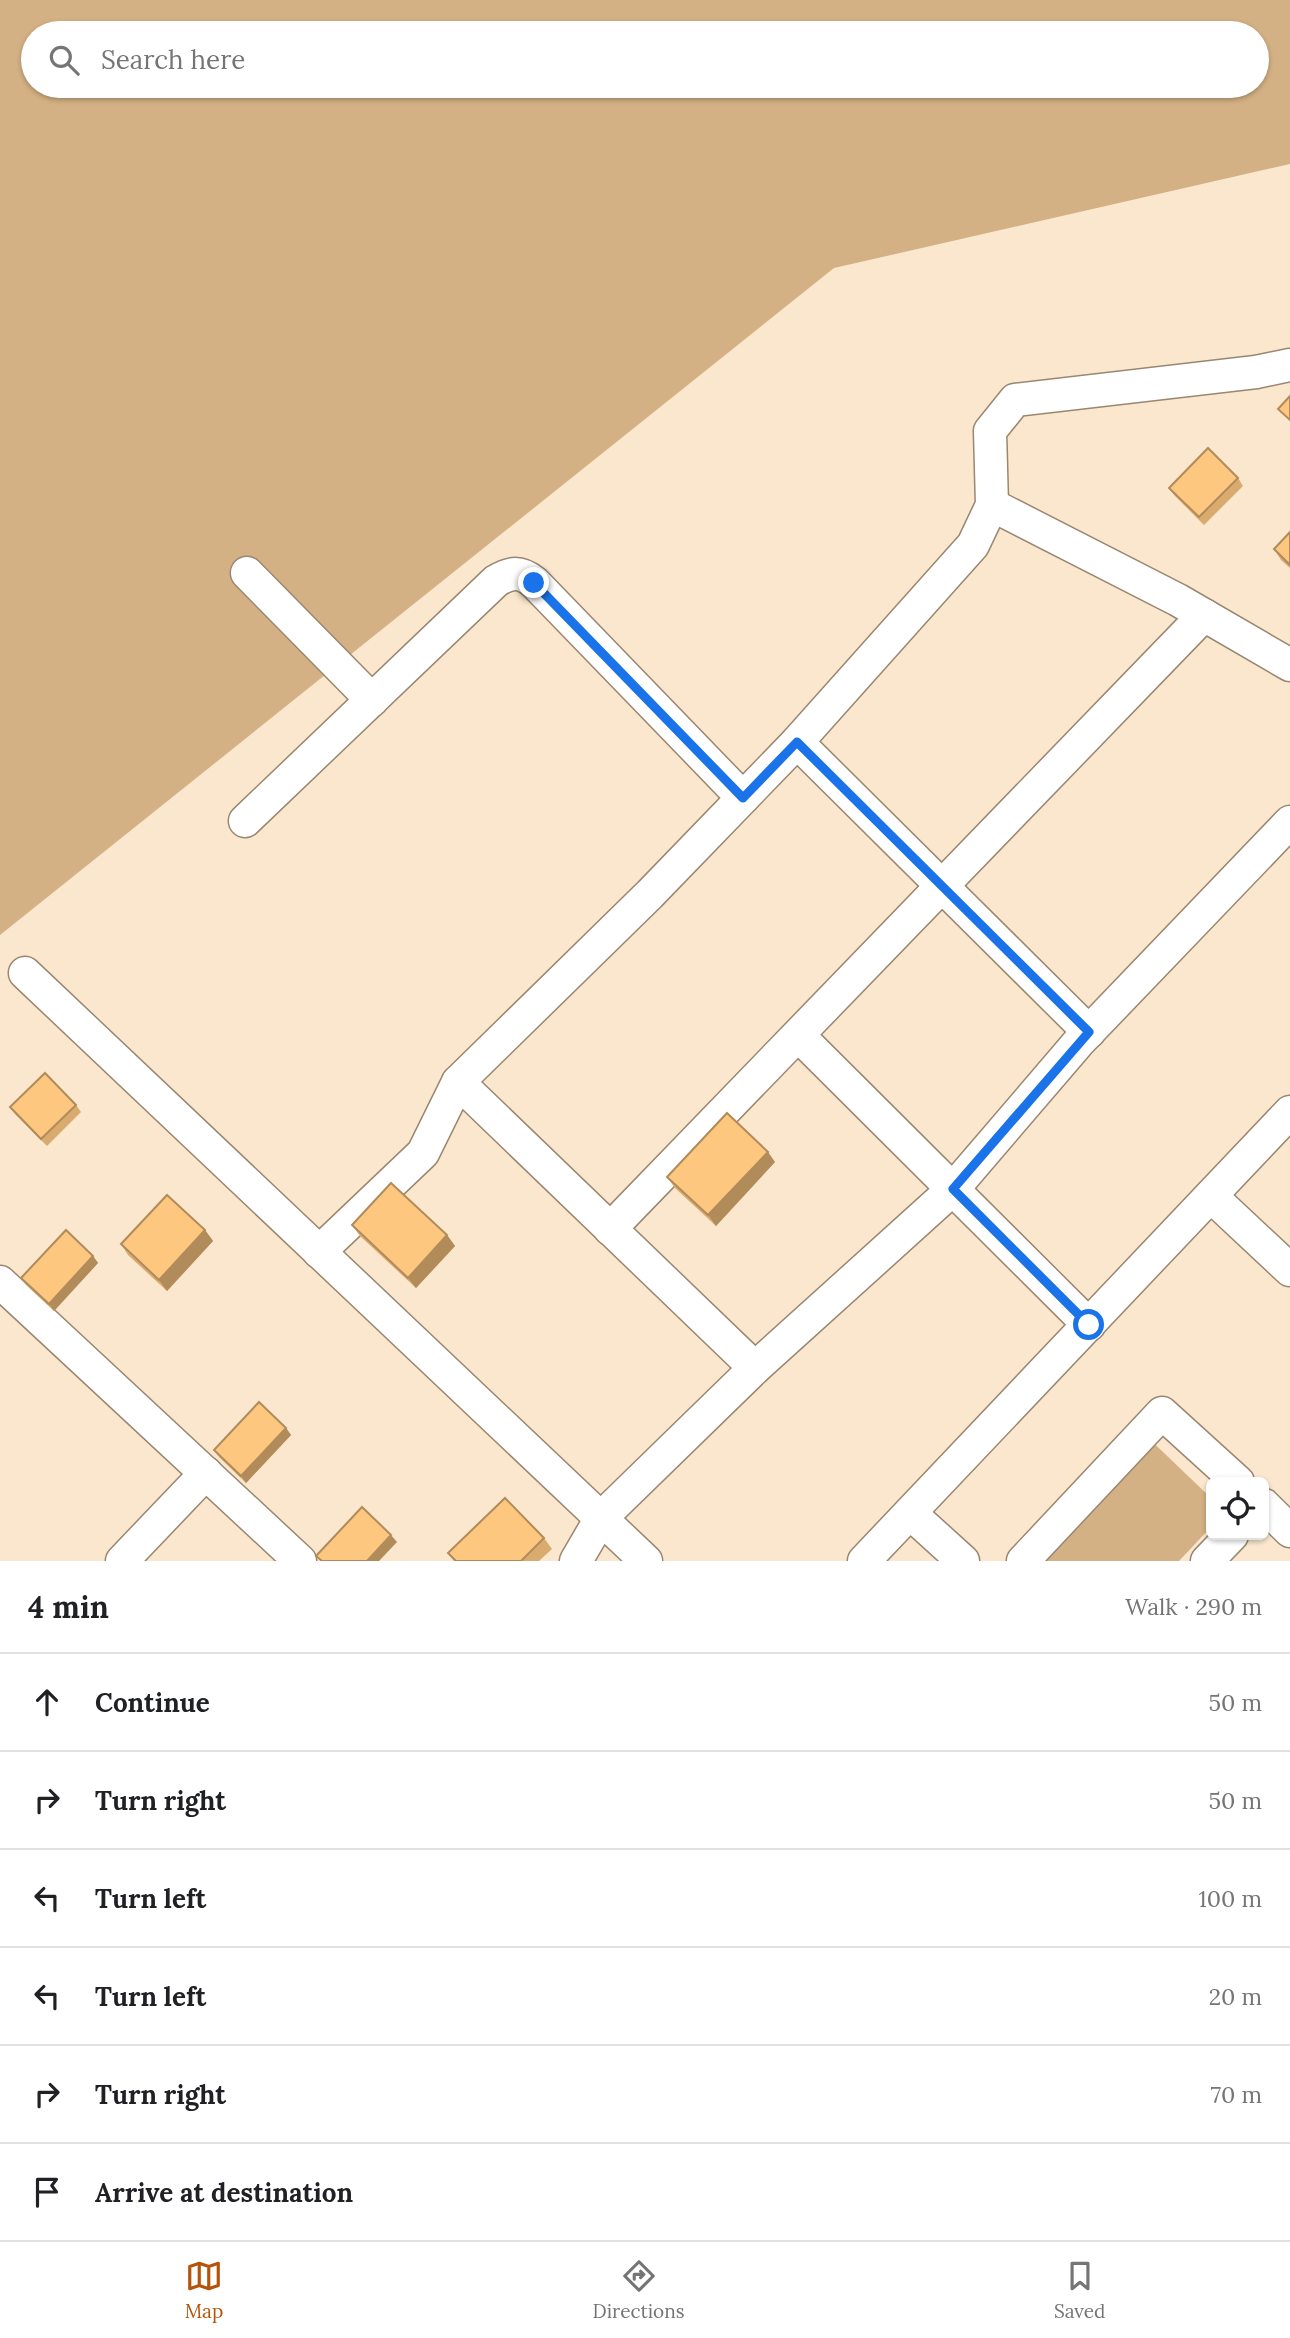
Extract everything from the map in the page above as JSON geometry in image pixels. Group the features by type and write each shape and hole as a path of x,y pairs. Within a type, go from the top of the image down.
{"street":[{"path":"319,1252 423,1153 458,1082 650,894 797,742 973,545 992,505 990,431 1015,400 1256,372 1290,365"},
{"path":"992,505 1204,615 1290,665"},
{"path":"247,573 372,700"},
{"path":"245,821 496,581 508,574 525,575 743,798"},
{"path":"610,1229 1204,615"},
{"path":"797,742 1089,1032"},
{"path":"576,1561 601,1518 755,1368 953,1189 1089,1032 1290,822"},
{"path":"25,973 646,1561"},
{"path":"799,1036 1089,1325"},
{"path":"458,1082 755,1368"},
{"path":"864,1561 1290,1112"},
{"path":"1211,1196 1290,1270"},
{"path":"0,1282 300,1561"},
{"path":"1023,1561 1162,1413 1232,1477"},
{"path":"122,1561 206,1473"},
{"path":"1269,1510 1290,1531"},
{"path":"910,1513 963,1561"},
{"path":"1207,1561 1227,1540"}],"shaded area":[{"path":"0,0 1290,0 1290,164 834,268 0,935"},
{"path":"1140,1430 1206,1493 1206,1532 1179,1561 1020,1561"}],"building":[{"path":"1290,396 1290,420 1278,409"},
{"path":"1208,448 1238,478 1199,517 1169,488"},
{"path":"1290,532 1290,565 1274,549"},
{"path":"45,1073 76,1105 41,1139 10,1107"},
{"path":"727,1113 768,1152 708,1215 667,1177"},
{"path":"391,1183 447,1235 408,1278 352,1225"},
{"path":"167,1195 205,1230 159,1280 121,1244"},
{"path":"66,1230 93,1256 49,1304 21,1278"},
{"path":"259,1402 286,1428 241,1476 214,1450"},
{"path":"505,1498 544,1538 521,1561 456,1561 448,1553"},
{"path":"362,1507 391,1535 367,1561 322,1561 316,1556"}],"route":[{"path":"534,583 743,798 797,742 1089,1032 953,1189 1089,1325"}]}
